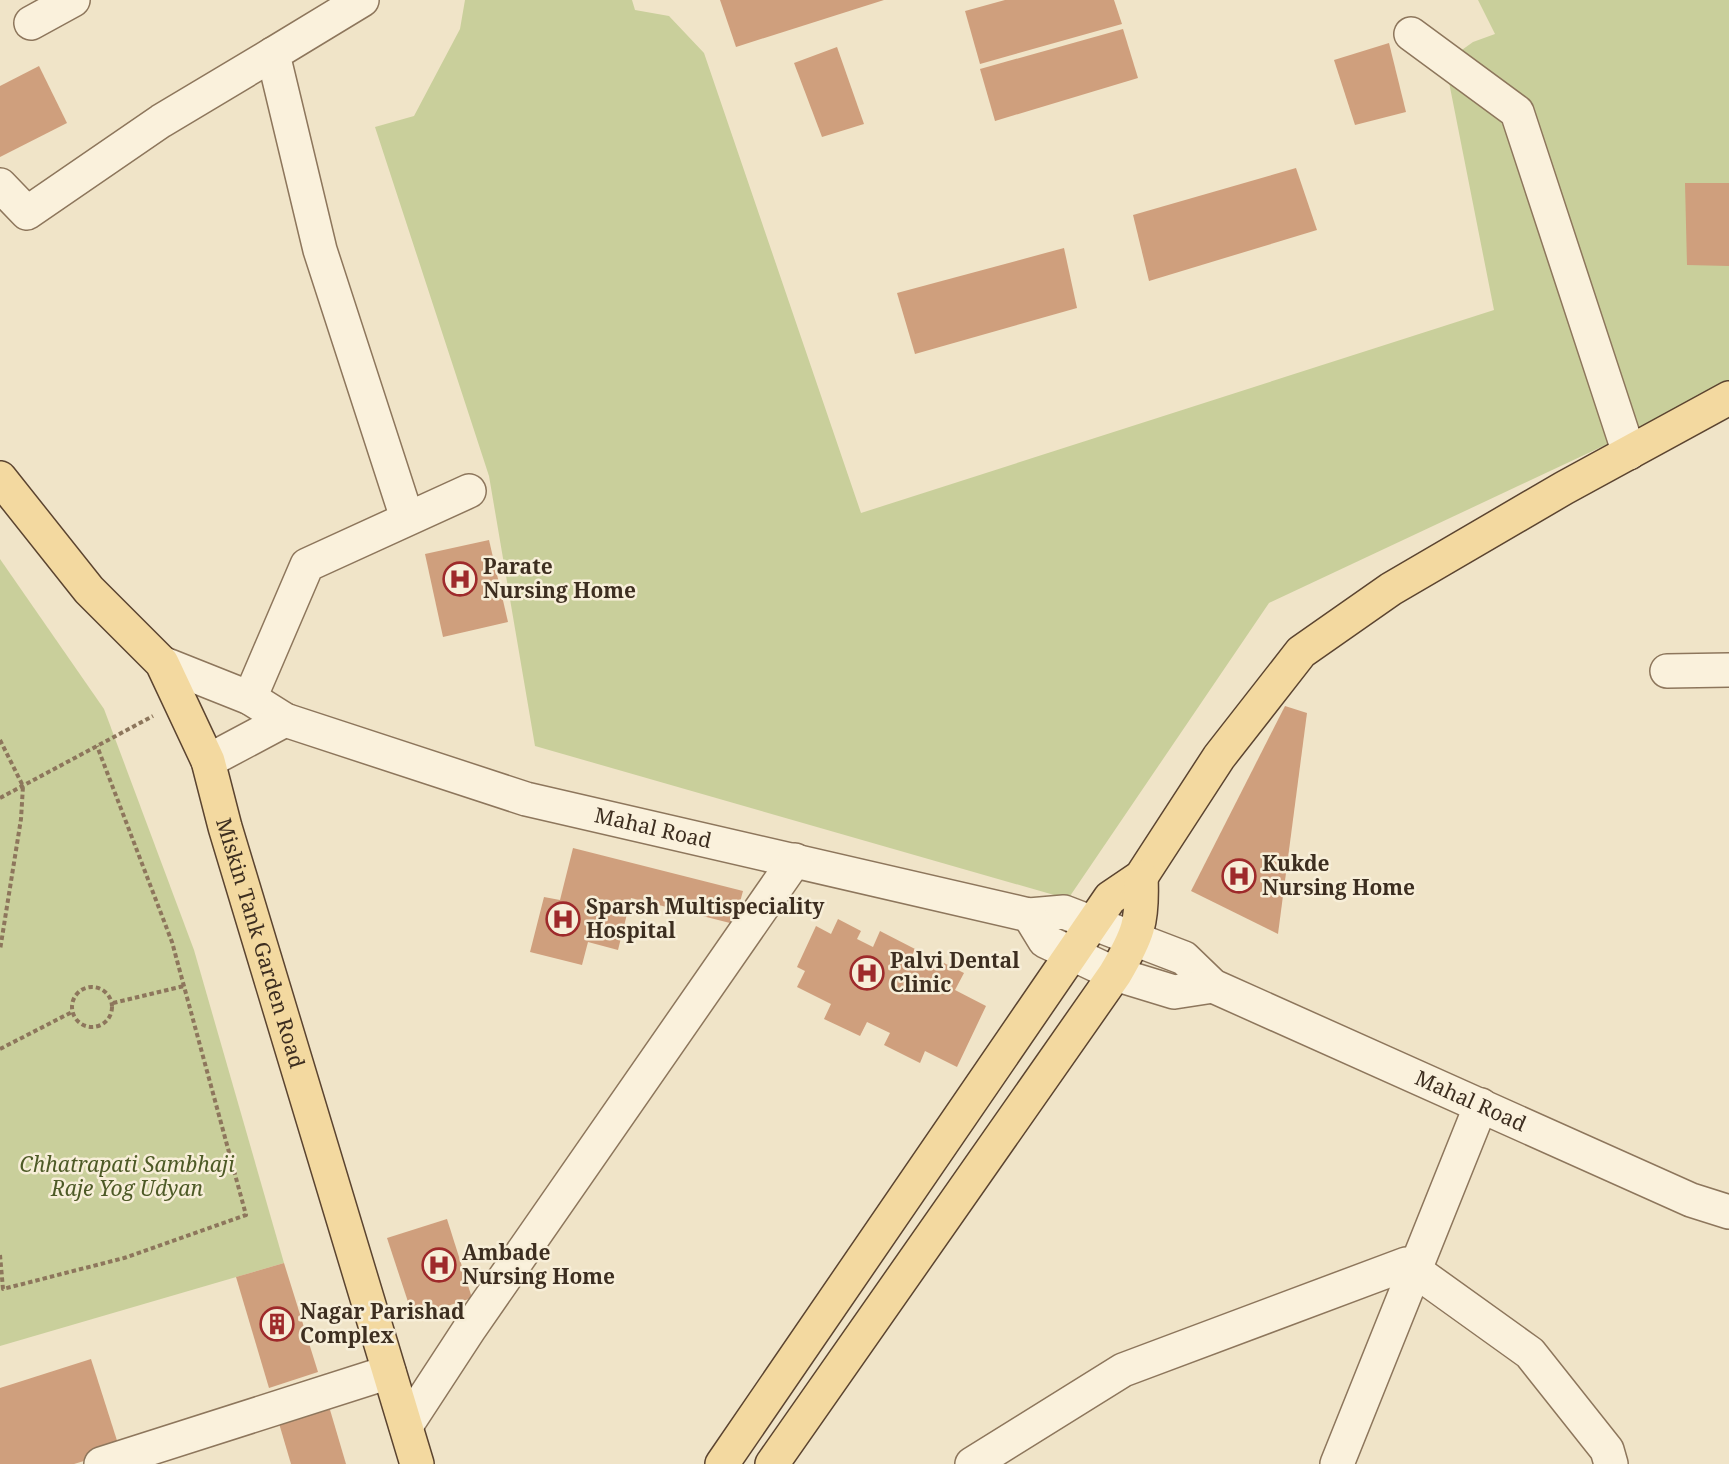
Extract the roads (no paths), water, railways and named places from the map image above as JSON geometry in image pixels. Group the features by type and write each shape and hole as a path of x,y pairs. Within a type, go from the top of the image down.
{"main road":[{"path":"722,1464 1110,898 1141,877 1219,757 1301,652 1392,589 1729,398"},
{"name":"Miskin Tank Garden Road","path":"0,478 89,590 162,663 208,761 225,827 417,1464"},
{"path":"772,1464 1115,974 1135,941 1142,911 1141,877"}],"street":[{"path":"32,22 73,0"},
{"path":"0,185 27,213 161,121 362,0"},
{"path":"1411,34 1517,112 1629,453"},
{"path":"273,54 320,250 407,518"},
{"path":"250,698 307,565 469,491"},
{"name":"Mahal Road","path":"162,663 250,698 285,720 526,799 1029,915 1064,912 1184,958 1213,986 1691,1200 1729,1212"},
{"path":"1667,671 1729,670"},
{"path":"208,761 285,720"},
{"path":"406,1426 470,1328 795,860"},
{"path":"1029,915 1045,941 1115,974 1174,992 1213,986"},
{"path":"1337,1464 1481,1105"},
{"path":"972,1464 1123,1370 1406,1264 1530,1353 1607,1450 1611,1464"},
{"path":"101,1464 389,1372"}],"place":[{"name":"Parate Nursing Home","path":"460,579"},
{"name":"Kukde Nursing Home","path":"1239,876"},
{"name":"Sparsh Multispeciality Hospital","path":"563,919"},
{"name":"Palvi Dental Clinic","path":"867,973"},
{"name":"Ambade Nursing Home","path":"439,1265"},
{"name":"Nagar Parishad Complex","path":"277,1324"}],"park label":[{"name":"Chhatrapati Sambhaji Raje Yog Udyan","path":"127,1177"}]}
